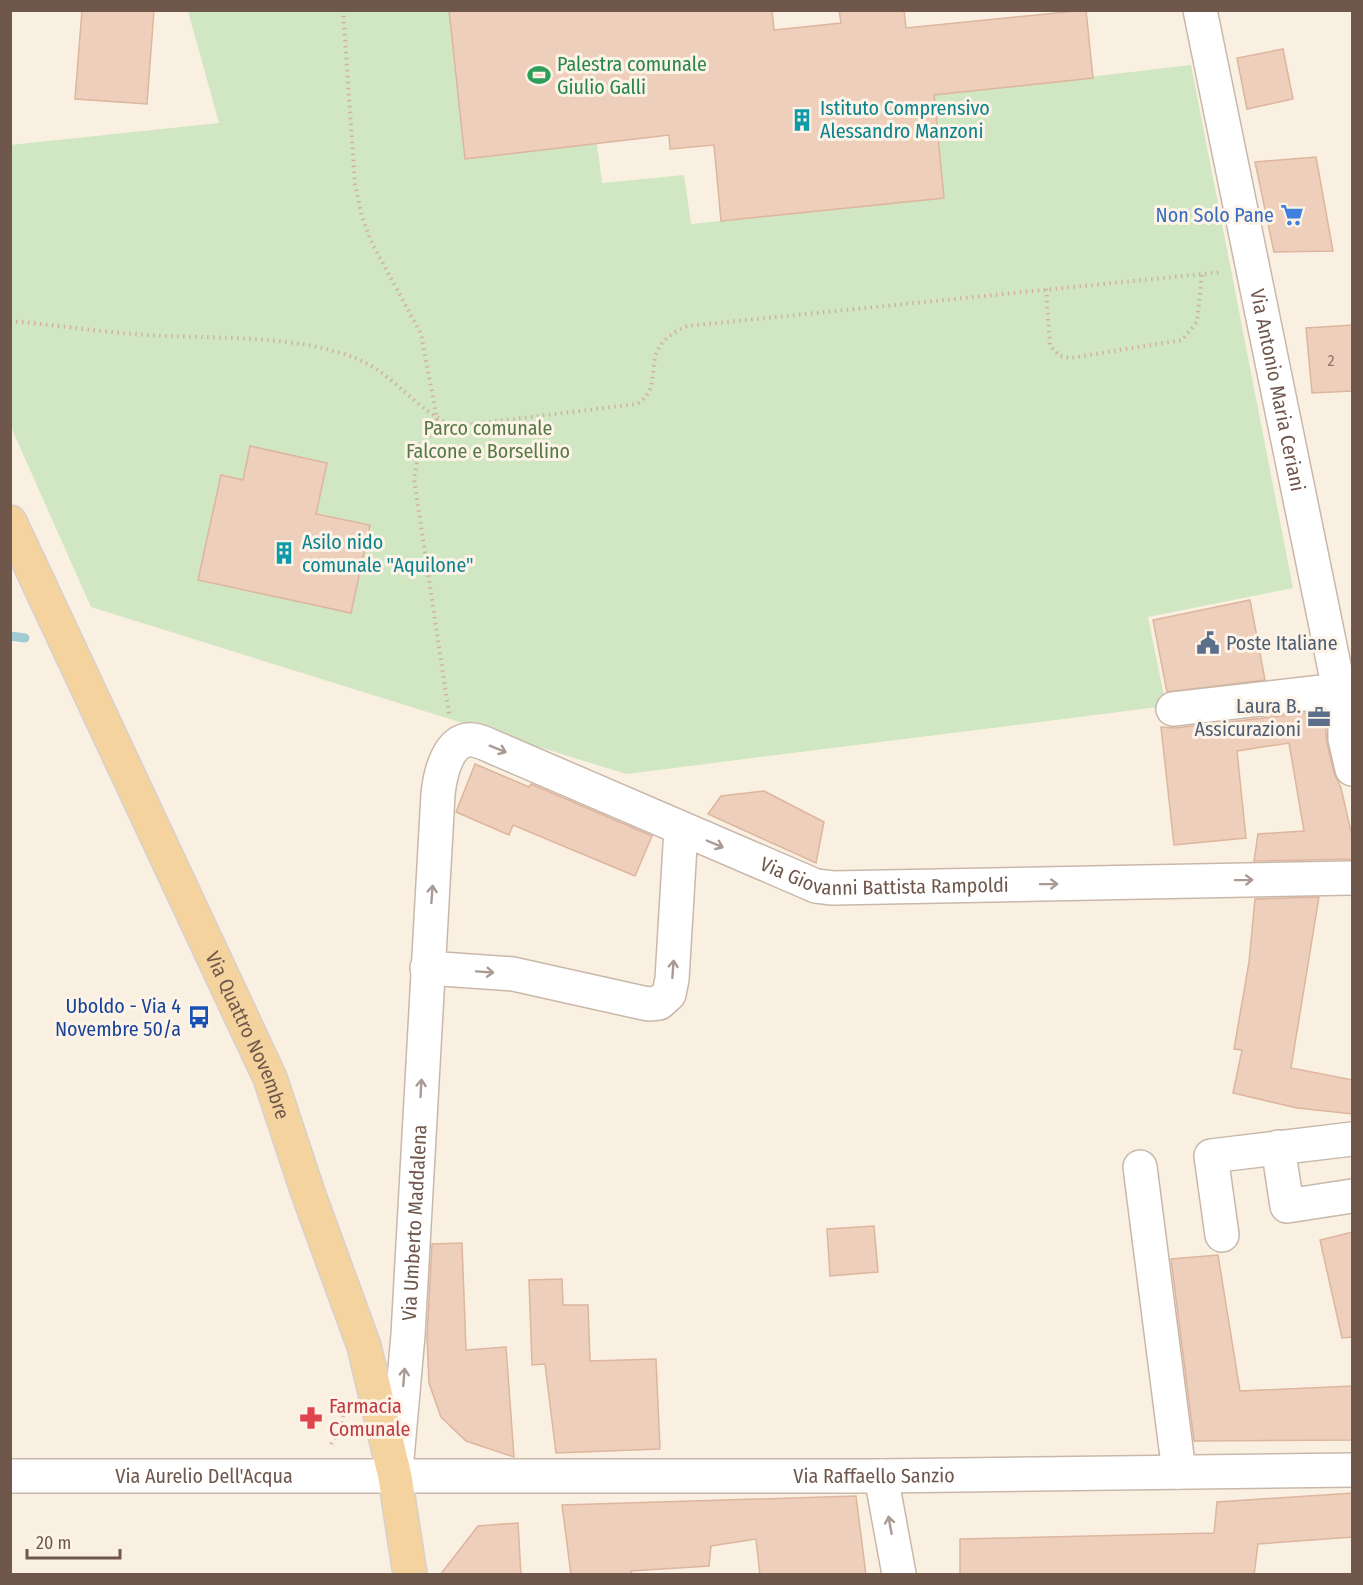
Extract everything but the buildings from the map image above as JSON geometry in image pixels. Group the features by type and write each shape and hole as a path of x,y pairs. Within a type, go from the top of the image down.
{"main road":[{"name":"Via Quattro Novembre","path":"10,522 270,1078 308,1192 364,1346 395,1477 410,1575"}],"street":[{"name":"Via Antonio Maria Ceriani","path":"1200,10 1346,708 1345,739 1353,769"},
{"path":"1173,709 1346,708"},
{"name":"Via Giovanni Battista Rampoldi","path":"454,749 473,740 500,750 816,886 833,888 1353,878"},
{"name":"Via Umberto Maddalena","path":"395,1477 408,1335 438,794 440,776 454,749"},
{"path":"427,968 513,974 648,1004 659,1003 669,994 672,979 681,829"},
{"path":"1222,1235 1211,1156 1353,1139"},
{"path":"1278,1147 1287,1206 1353,1196"},
{"path":"1140,1167 1179,1472"},
{"path":"364,1346 408,1335"},
{"name":"Via Raffaello Sanzio","path":"395,1477 881,1476 1353,1470"},
{"name":"Via Aurelio Dell'Acqua","path":"10,1476 395,1477"},
{"path":"881,1476 899,1575"}],"path":[{"path":"343,10 355,184 362,217 371,241 421,334 437,419 417,462 414,479 454,749"},
{"path":"10,321 129,334 273,342 318,347 355,358 386,374 437,419 456,426 637,404 647,398 652,385 652,365 660,344 672,333 687,326 1216,274"},
{"path":"1046,289 1050,346 1060,356 1070,358 1182,340 1197,322 1202,275"}],"green space":[{"name":"Parco comunale Falcone e Borsellino","path":"188,11 449,11 466,158 597,144 602,183 684,175 691,224 944,198 934,95 1191,65 1293,588 1148,617 1166,706 626,774 91,607 11,427 10,145 219,123"}],"waterway":[{"path":"10,636 25,638"}],"place":[{"name":"Palestra comunale Giulio Galli","path":"539,75"},
{"name":"Istituto Comprensivo Alessandro Manzoni","path":"802,120"},
{"name":"Non Solo Pane","path":"1292,215"},
{"name":"Asilo nido comunale \"Aquilone\"","path":"284,553"},
{"name":"Poste Italiane","path":"1208,643"},
{"name":"Laura B. Assicurazioni","path":"1319,717"},
{"name":"Uboldo - Via 4 Novembre 50/a","path":"199,1017"},
{"name":"Farmacia Comunale","path":"311,1418"}]}
